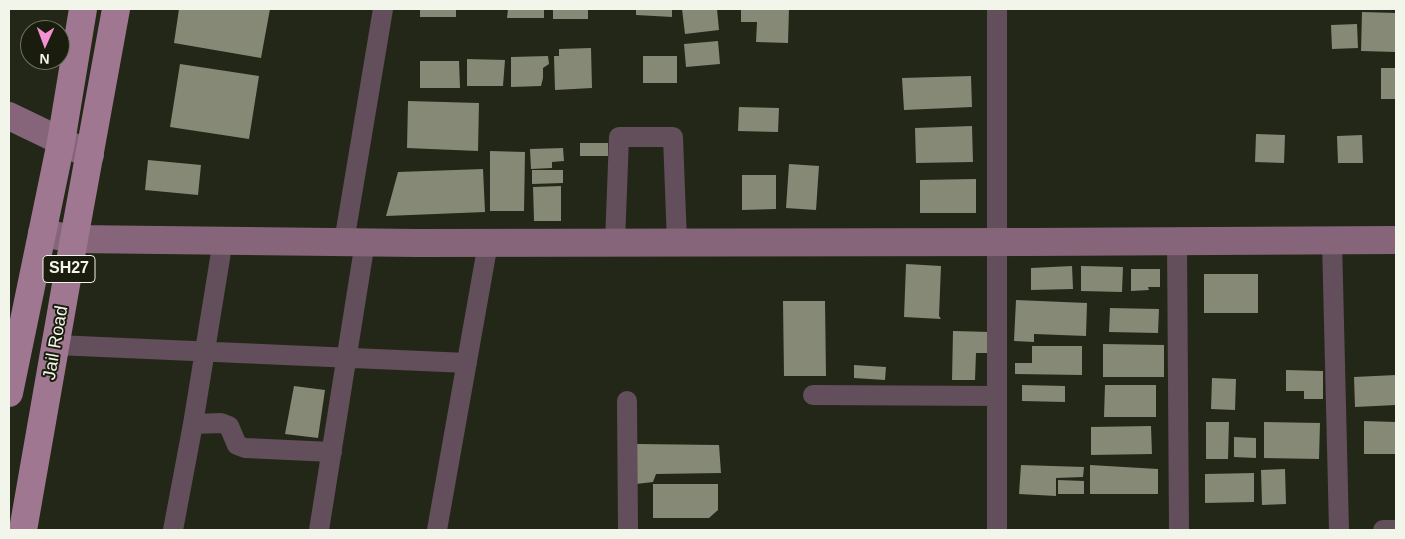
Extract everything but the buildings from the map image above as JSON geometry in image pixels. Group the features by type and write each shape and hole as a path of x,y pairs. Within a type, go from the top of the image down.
{"main road":[{"path":"9,393 61,142 83,9"},
{"name":"Jail Road","path":"23,530 116,9"}],"street":[{"path":"319,530 347,358 355,242 383,9"},
{"path":"997,9 997,530"},
{"path":"9,116 90,155"},
{"path":"615,243 619,137 673,137 677,243"},
{"path":"42,233 74,238 488,243 1396,240"},
{"path":"174,530 223,240"},
{"path":"1332,240 1339,530"},
{"path":"1177,241 1179,530"},
{"path":"437,530 488,243"},
{"path":"56,345 467,363"},
{"path":"813,395 997,396"},
{"path":"627,401 628,530"},
{"path":"193,424 221,423 229,426 237,445 245,448 332,452"},
{"path":"1383,530 1396,530"}]}
